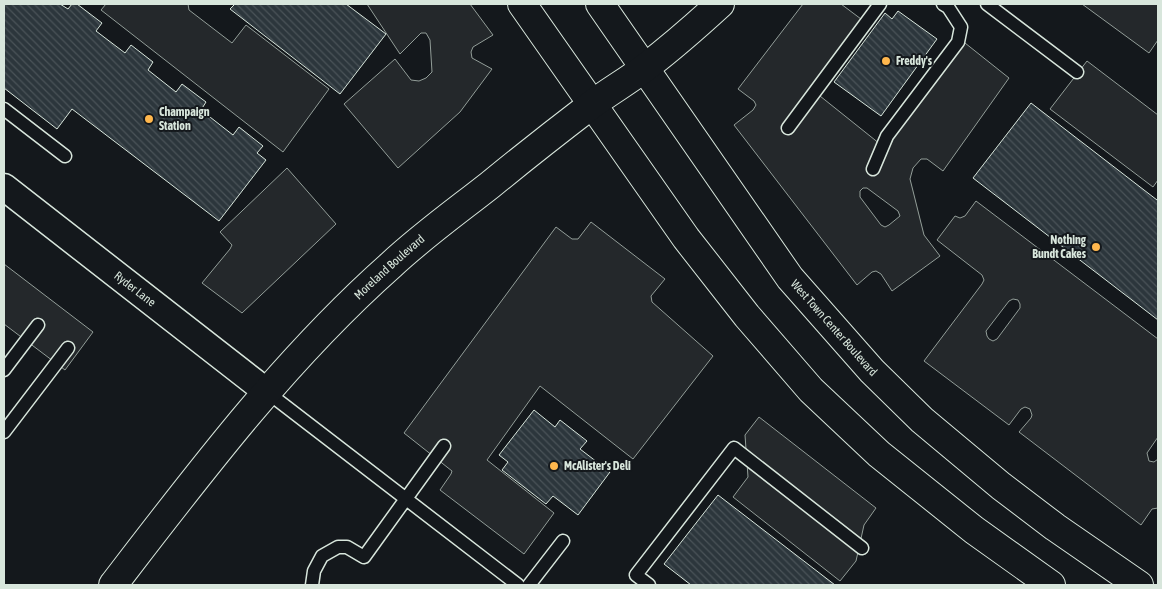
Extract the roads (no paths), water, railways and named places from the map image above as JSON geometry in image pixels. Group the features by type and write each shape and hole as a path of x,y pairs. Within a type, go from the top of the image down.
{"main road":[{"path":"522,4 686,238 747,316 811,390 879,454 974,530 1051,585"},
{"name":"West Town Center Boulevard","path":"600,4 790,278 872,370 922,420 1001,486 1055,527 1139,585"},
{"name":"Moreland Boulevard","path":"114,585 172,508 267,392 326,327 391,264 592,105 645,68 683,38 720,4"}],"street":[{"name":"Ryder Lane","path":"4,187 267,392"}],"lane":[{"path":"788,128 880,4"},
{"path":"873,169 887,136 958,42 961,27 948,7 943,4"},
{"path":"987,4 1077,72"},
{"path":"4,110 65,156"},
{"path":"4,370 38,325"},
{"path":"4,432 68,348"},
{"path":"267,392 518,585"},
{"path":"312,585 314,571 322,556 338,547 347,547 364,558 405,498 444,446"},
{"path":"649,585 636,575 734,448 862,548"},
{"path":"529,585 564,541"}],"place":[{"name":"Freddy's","path":"886,61"},
{"name":"Champaign Station","path":"149,119"},
{"name":"Nothing Bundt Cakes","path":"1096,247"},
{"name":"McAlister's Deli","path":"554,466"}]}
